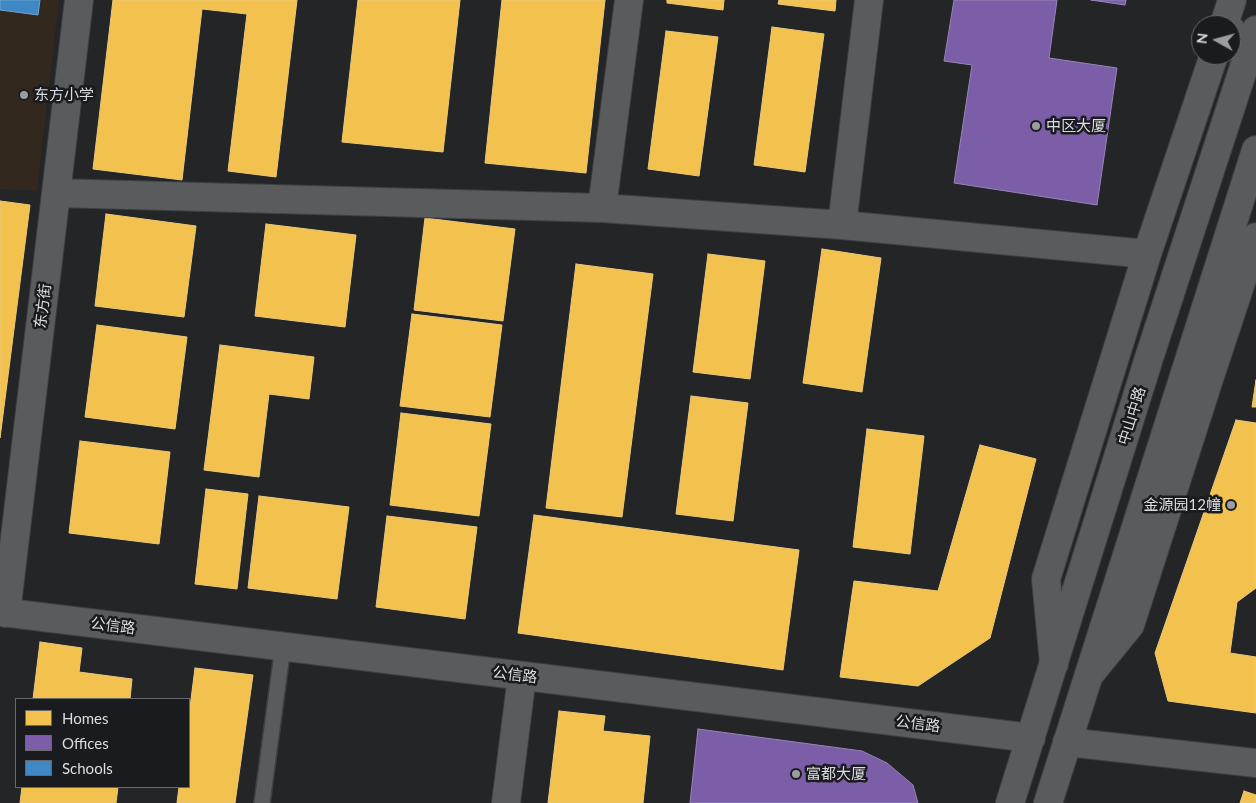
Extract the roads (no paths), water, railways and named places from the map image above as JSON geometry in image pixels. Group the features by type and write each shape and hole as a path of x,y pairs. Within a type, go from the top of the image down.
{"street":[{"name":"东方街","path":"3,612 79,0"},
{"path":"602,208 629,0"},
{"path":"842,225 869,0"},
{"path":"1241,32 1252,41"},
{"name":"中山中路","path":"1010,803 1149,358 1252,41"},
{"path":"1054,664 1046,579 1147,254 1211,65"},
{"path":"1048,803 1256,150"},
{"path":"56,193 602,208 842,225 1147,254"},
{"path":"1088,674 1130,625 1256,237 1228,236"},
{"path":"1129,314 1149,358"},
{"path":"1195,341 1209,379"},
{"name":"公信路","path":"3,612 1031,738"},
{"path":"506,803 522,676"},
{"path":"1067,742 1256,763"}],"lane":[{"path":"262,803 283,646"}],"place":[{"name":"东方小学","path":"24,95"},
{"name":"中区大厦","path":"1036,126"},
{"name":"金源园12幢","path":"1231,505"},
{"name":"富都大厦","path":"796,774"}]}
